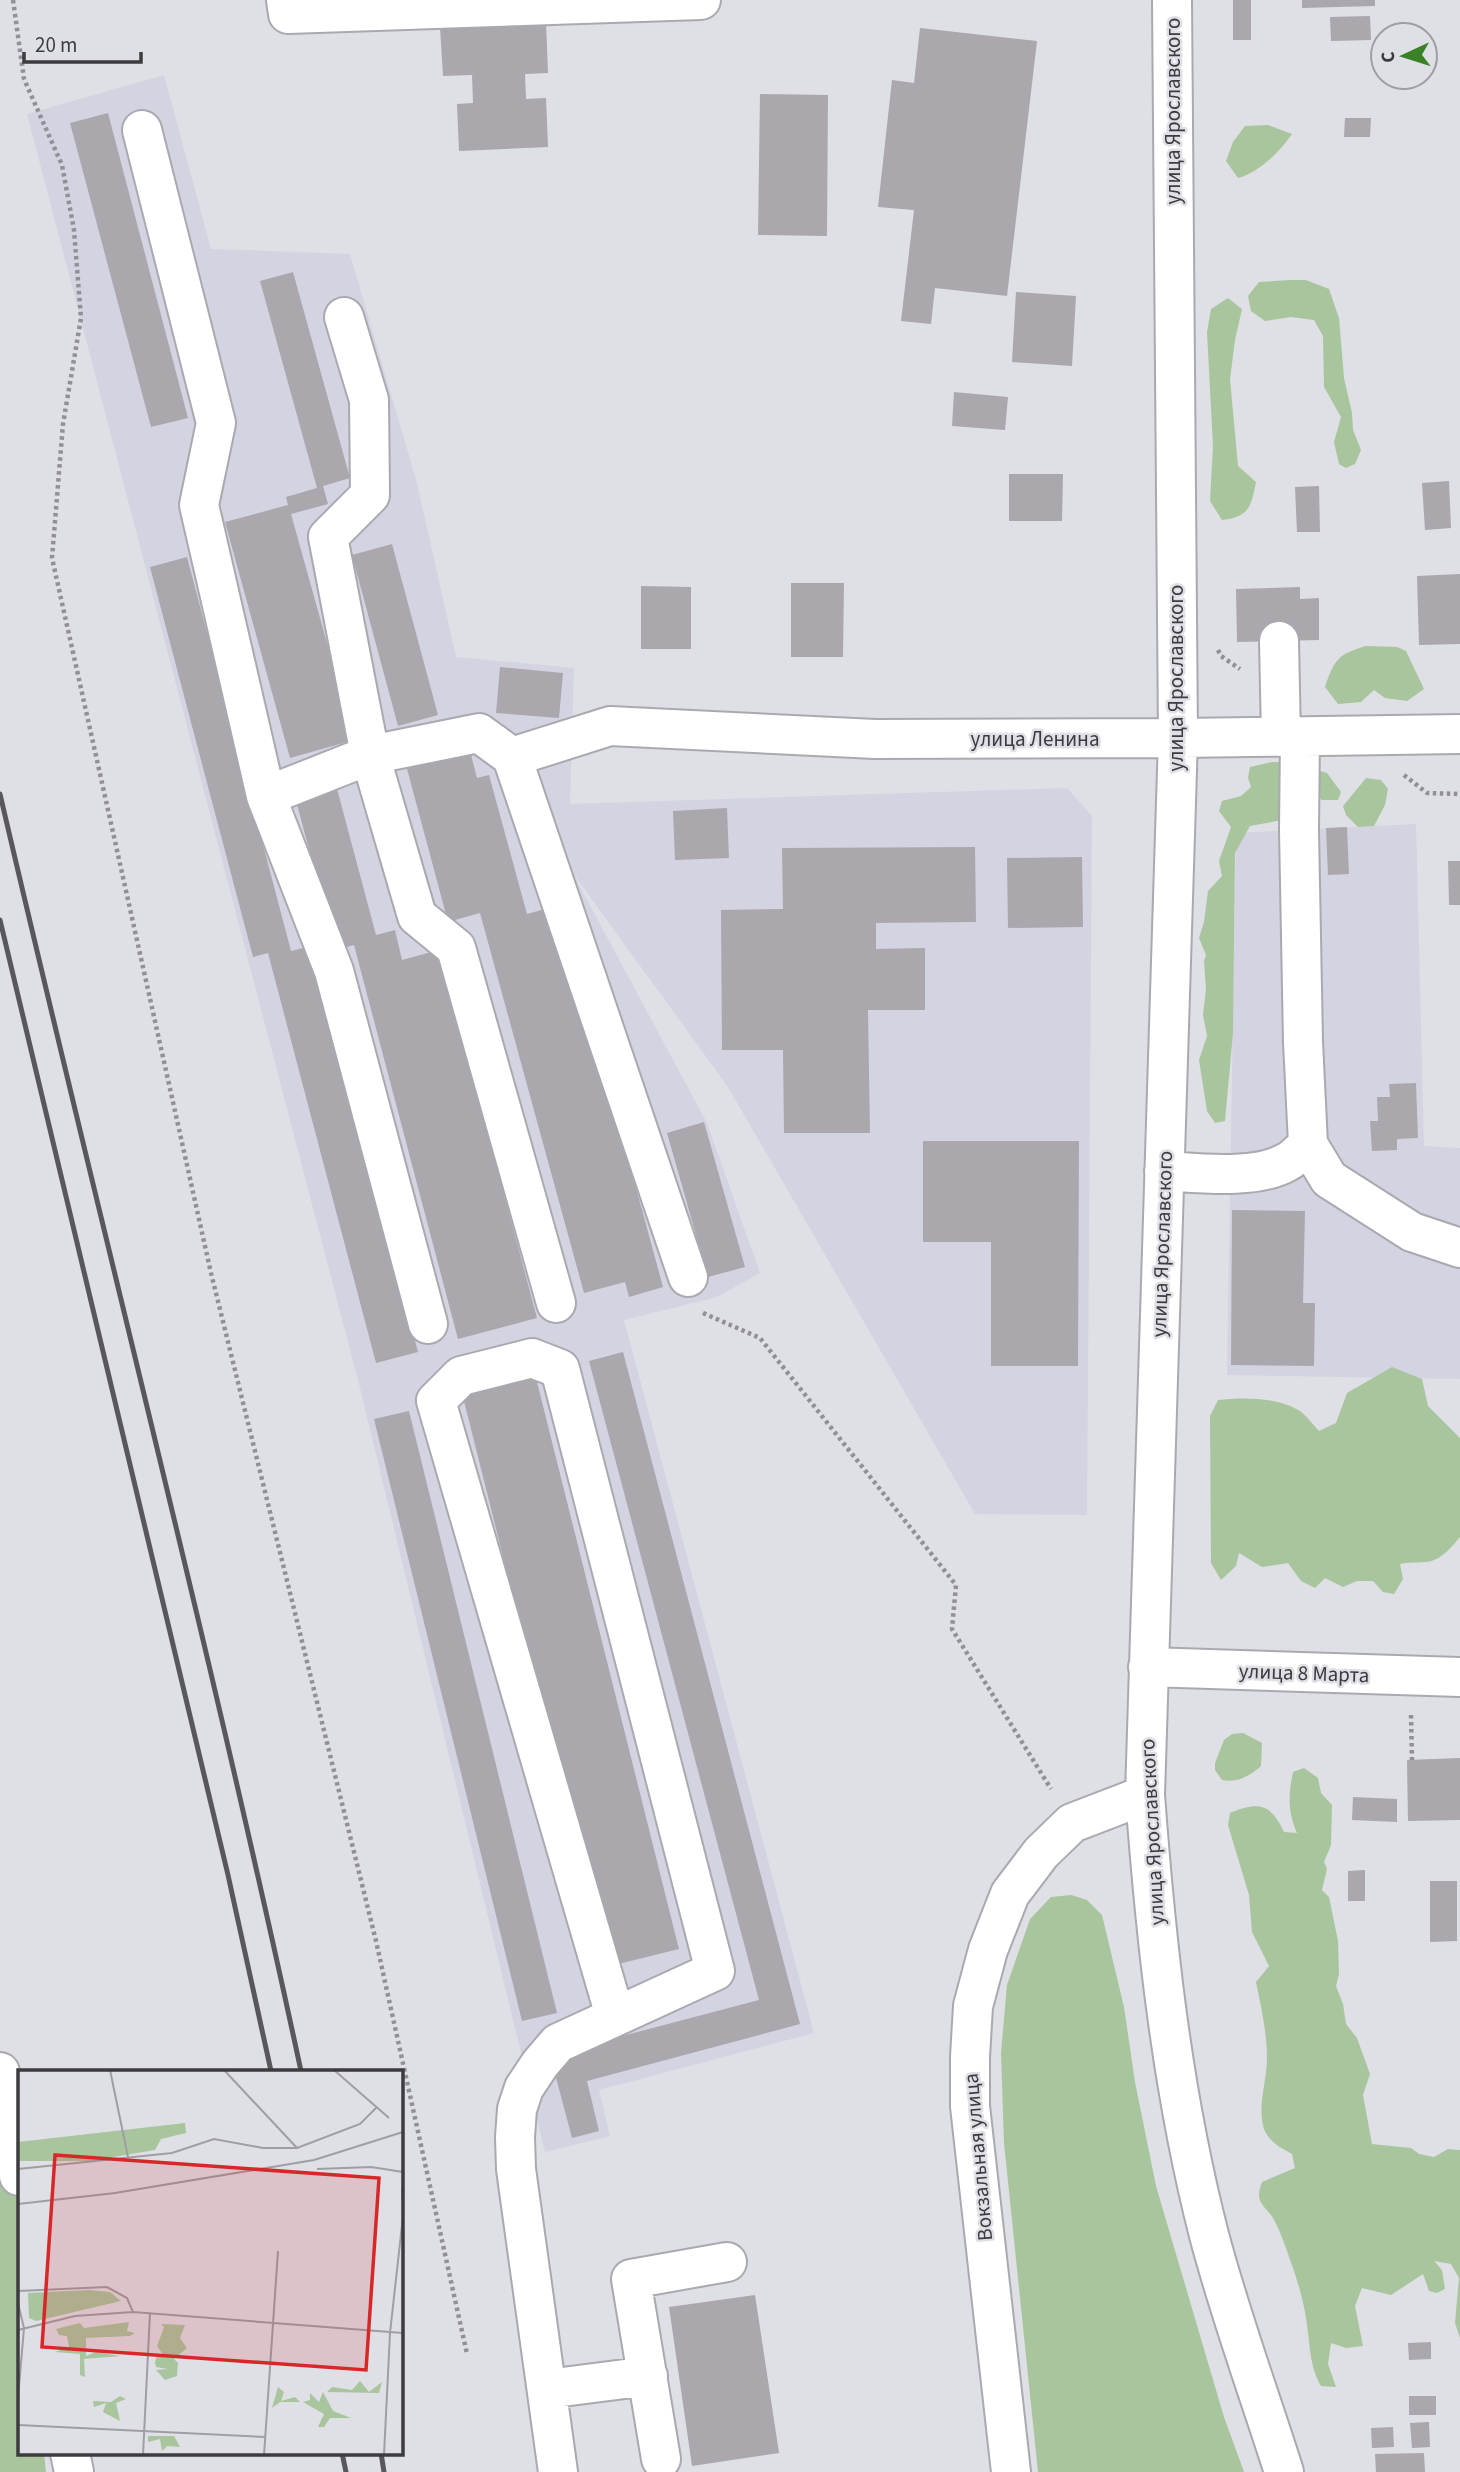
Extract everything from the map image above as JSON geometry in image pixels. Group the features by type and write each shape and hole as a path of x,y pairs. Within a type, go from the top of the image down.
{"street":[{"path":"286,0 288,14 701,0"},
{"name":"улица Ярославского","path":"1172,0 1178,738 1146,1795 1154,1916 1164,1993 1194,2163 1210,2236 1284,2472"},
{"path":"142,130 216,423 199,505 266,796 334,971 428,1324"},
{"path":"344,317 369,400 370,495 328,537 370,755 417,916 456,948 556,1303"},
{"path":"1279,641 1280,684 1291,737 1299,830 1308,1144 1329,1179 1412,1232 1460,1248"},
{"name":"улица Ленина","path":"512,757 610,726 875,739 1460,734"},
{"path":"266,796 370,755 479,733 512,757 688,1277"},
{"path":"1164,1171 1265,1171 1288,1161 1308,1144"},
{"path":"558,2472 516,2169 517,2109 524,2088 558,2043 715,1971 560,1369 532,1357 461,1376 436,1401 615,2016"},
{"name":"улица 8 Марта","path":"1148,1667 1460,1677"},
{"name":"Вокзальная улица","path":"1012,2472 970,2106 972,2006 988,1950 1010,1894 1041,1853 1072,1823 1146,1795"},
{"path":"0,2072 18,2171"},
{"path":"661,2459 631,2279 727,2262"},
{"path":"547,2389 648,2376"},
{"path":"70,2454 74,2472"}],"path":[{"path":"13,0 24,79 62,165 74,230 81,318 63,424 52,558 211,1273 379,1953 467,2354"},
{"path":"1213,642 1221,656 1245,672 1280,684"},
{"path":"1400,773 1427,793 1460,794"},
{"path":"688,1277 703,1313 760,1338 956,1586 952,1629 1072,1823"}],"shaded area":[{"path":"164,75 211,249 350,254 417,483 456,657 574,668 570,804 1067,788 1092,816 1087,1515 975,1514 728,1087 572,872 707,1123 760,1273 717,1297 624,1320 814,2033 599,2090 610,2136 545,2152 359,1384 27,114"},
{"path":"1416,824 1424,1146 1460,1148 1460,1379 1227,1375 1236,833"}],"green space":[{"path":"1268,125 1292,134 1268,161 1253,172 1238,178 1226,161 1233,142 1245,126"},
{"path":"1306,280 1329,289 1339,318 1344,378 1353,430 1361,450 1355,464 1346,468 1339,464 1334,442 1341,417 1324,387 1323,336 1314,320 1291,317 1265,321 1251,311 1248,296 1259,282"},
{"path":"1228,298 1242,309 1230,379 1238,466 1256,482 1247,509 1238,516 1222,520 1210,501 1213,446 1207,332 1211,309"},
{"path":"1366,646 1397,647 1406,651 1424,689 1407,701 1385,698 1374,690 1361,702 1338,704 1325,687 1331,670 1343,655"},
{"path":"1272,762 1292,763 1327,773 1341,792 1338,800 1322,800 1313,793 1294,818 1250,826 1235,853 1233,1033 1225,1121 1215,1123 1207,1111 1199,1060 1207,1036 1203,1015 1206,955 1199,938 1208,891 1222,876 1219,861 1231,827 1219,811 1222,801 1241,796 1251,787 1248,778 1250,767"},
{"path":"1366,778 1381,780 1388,789 1385,805 1374,826 1358,827 1346,815 1343,806"},
{"path":"1392,1367 1422,1379 1428,1406 1460,1438 1460,1537 1434,1560 1400,1564 1403,1579 1394,1594 1383,1592 1373,1581 1357,1581 1343,1587 1325,1578 1315,1588 1301,1581 1288,1563 1262,1567 1239,1553 1236,1566 1221,1580 1211,1563 1210,1416 1218,1400 1249,1398 1291,1406 1308,1418 1319,1431 1336,1423 1347,1393"},
{"path":"1243,1733 1262,1743 1261,1766 1243,1778 1222,1780 1215,1770 1215,1763 1224,1740 1232,1734"},
{"path":"1304,1768 1318,1778 1321,1793 1332,1805 1331,1845 1324,1862 1327,1869 1322,1890 1329,1897 1338,1941 1339,1974 1336,1986 1343,2004 1346,2024 1357,2038 1370,2074 1363,2095 1372,2144 1411,2148 1419,2154 1434,2157 1448,2149 1460,2150 1460,2338 1455,2323 1459,2278 1451,2264 1434,2261 1442,2270 1445,2289 1437,2293 1429,2291 1423,2274 1391,2295 1362,2288 1355,2306 1363,2346 1346,2348 1331,2343 1328,2364 1336,2387 1321,2386 1317,2378 1296,2278 1278,2227 1259,2197 1262,2182 1295,2168 1292,2154 1269,2138 1262,2120 1267,2048 1256,1982 1269,1966 1252,1932 1249,1895 1228,1825 1230,1813 1256,1806 1269,1811 1284,1832 1297,1833 1290,1811 1290,1789 1293,1772"},
{"path":"1071,1895 1087,1900 1102,1915 1124,2007 1135,2082 1156,2186 1224,2417 1244,2472 1038,2472 1004,2143 1001,2053 1007,1985 1030,1919 1051,1897"},
{"path":"0,2101 18,2179 18,2454 44,2454 46,2472 0,2472"}],"building":[{"path":"1233,0 1251,0 1251,40 1233,40"},
{"path":"1302,0 1375,0 1375,6 1302,8"},
{"path":"1370,16 1369,40 1331,41 1330,17"},
{"path":"546,22 548,73 525,74 526,99 546,98 548,147 459,151 457,104 473,103 472,75 443,76 440,27"},
{"path":"920,28 1037,41 1007,296 935,288 931,324 901,321 914,210 878,207 892,80 914,83"},
{"path":"760,94 828,95 827,236 758,235"},
{"path":"108,113 188,418 151,427 70,123"},
{"path":"1345,118 1371,118 1370,137 1344,137"},
{"path":"293,272 350,478 323,486 328,504 291,514 354,740 290,758 225,522 288,505 286,497 317,488 260,281"},
{"path":"1016,292 1076,296 1072,366 1012,362"},
{"path":"954,392 1008,397 1005,430 952,426"},
{"path":"1009,474 1063,474 1062,521 1009,521"},
{"path":"1449,481 1451,528 1425,530 1422,483"},
{"path":"1319,486 1320,532 1297,532 1295,487"},
{"path":"392,544 438,715 398,726 352,555"},
{"path":"187,557 291,951 311,946 418,1352 376,1363 268,953 253,957 150,567"},
{"path":"1460,574 1460,644 1419,645 1417,576"},
{"path":"791,583 844,583 843,657 791,657"},
{"path":"641,586 691,587 691,649 641,649"},
{"path":"1300,587 1300,599 1319,598 1319,640 1237,642 1236,589"},
{"path":"500,667 563,673 559,718 496,713"},
{"path":"469,747 477,778 489,775 527,914 559,905 663,1287 629,1297 625,1282 584,1293 480,913 448,922 406,765"},
{"path":"336,785 376,935 395,930 402,960 439,950 537,1318 458,1339 354,945 336,950 295,797"},
{"path":"727,808 729,858 675,860 673,811"},
{"path":"1347,827 1349,874 1328,875 1326,828"},
{"path":"975,847 976,922 876,923 876,949 925,948 925,1010 868,1010 870,1133 784,1133 783,1050 722,1050 721,910 783,909 782,848"},
{"path":"1082,857 1083,927 1008,928 1007,858"},
{"path":"1448,861 1460,861 1460,905 1449,905"},
{"path":"1416,1083 1418,1138 1397,1139 1397,1150 1372,1151 1370,1121 1378,1121 1377,1097 1390,1097 1389,1084"},
{"path":"704,1122 745,1267 708,1277 667,1133"},
{"path":"923,1141 1079,1141 1078,1366 991,1366 991,1242 923,1242"},
{"path":"1232,1210 1305,1211 1303,1303 1315,1303 1314,1366 1231,1365"},
{"path":"623,1352 800,2024 587,2081 599,2131 572,2138 550,2055 759,2000 589,1361"},
{"path":"535,1374 679,1949 606,1967 462,1393"},
{"path":"409,1411 557,2013 522,2021 374,1419"},
{"path":"1460,1758 1460,1820 1408,1821 1407,1760"},
{"path":"1353,1797 1397,1799 1397,1822 1352,1820"},
{"path":"1365,1870 1365,1901 1348,1901 1348,1871"},
{"path":"1430,1881 1457,1881 1457,1941 1430,1942"},
{"path":"755,2295 779,2453 692,2466 669,2307"},
{"path":"1431,2342 1431,2359 1409,2360 1408,2343"},
{"path":"1409,2396 1436,2396 1436,2415 1409,2415"},
{"path":"1429,2422 1430,2447 1412,2448 1410,2423"},
{"path":"1393,2427 1394,2447 1372,2448 1371,2428"},
{"path":"1424,2453 1425,2472 1376,2472 1375,2454"}],"railway":[{"path":"0,794 229,1751 301,2070"},
{"path":"0,920 228,1875 271,2070"},
{"path":"342,2454 346,2472"},
{"path":"381,2454 384,2472"}]}
